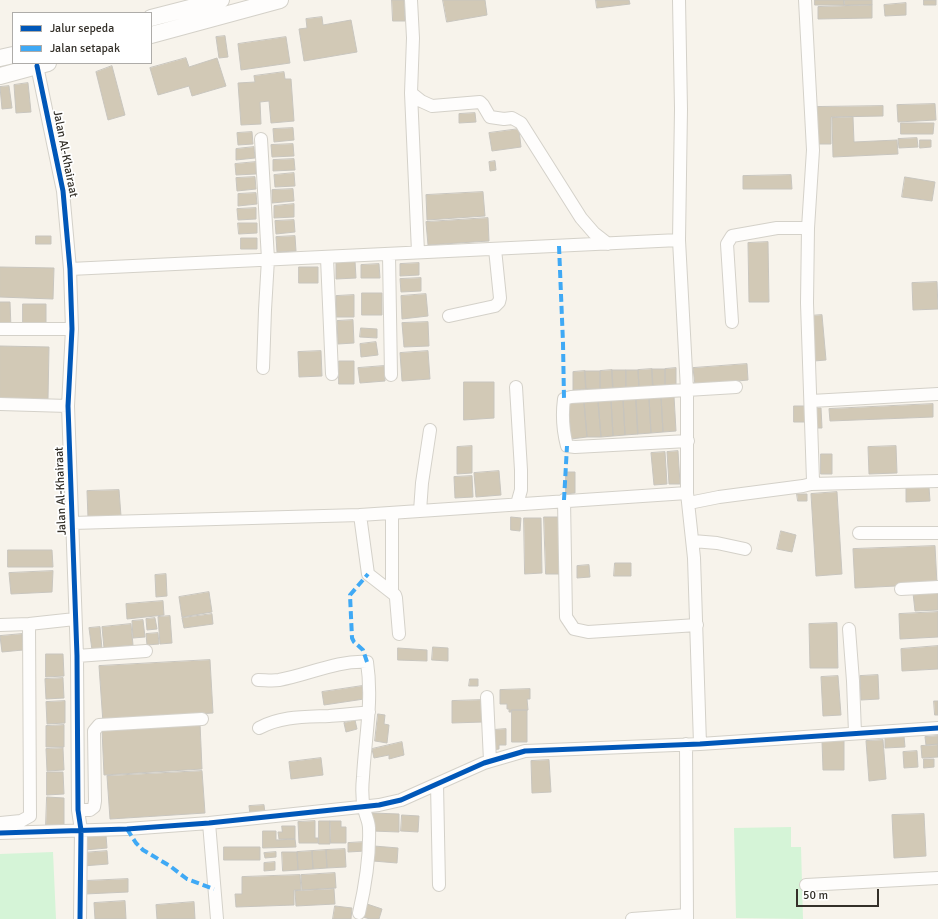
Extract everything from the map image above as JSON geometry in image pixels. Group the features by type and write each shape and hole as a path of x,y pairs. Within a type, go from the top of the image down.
{"main road":[{"path":"152,18 221,0"},
{"path":"152,35 280,0"},
{"path":"0,58 12,55"},
{"path":"0,76 42,64"}],"street":[{"path":"411,0 413,38 411,93 418,252"},
{"path":"679,0 681,109 679,240 687,390 688,498 693,541 697,625 700,744"},
{"path":"805,0 812,150 808,228 807,303 813,476 811,484"},
{"name":"Jalan Al-Khairaat","path":"42,64 64,191 70,269 72,329 68,406 77,656 78,810 81,830 80,919"},
{"path":"411,93 421,101 432,106 480,102 488,115 492,118 512,118 521,124 581,218 594,233 608,244"},
{"path":"261,139 268,259 263,368"},
{"path":"732,322 727,244 732,236 777,228 808,228"},
{"path":"70,269 268,259 327,258 418,252 679,240"},
{"path":"449,316 495,306 499,302 500,298 495,249"},
{"path":"389,254 391,375"},
{"path":"327,258 332,374"},
{"path":"0,329 72,329"},
{"path":"688,441 575,447 567,446 565,439 564,399 571,397 736,387"},
{"path":"516,388 521,470 521,490 517,504"},
{"path":"810,401 938,394"},
{"path":"0,404 68,406"},
{"path":"420,511 422,483 430,430"},
{"path":"72,523 360,515 564,500 719,497 811,484 938,481"},
{"path":"564,500 566,617 574,629 588,632 697,625"},
{"path":"392,513 392,592"},
{"path":"360,515 368,574 392,592 396,598 399,634"},
{"path":"859,533 938,532"},
{"path":"693,541 717,543 745,549"},
{"path":"901,589 938,587"},
{"path":"0,625 29,624 75,619"},
{"path":"0,823 21,822 30,816 29,624"},
{"path":"849,629 855,734"},
{"path":"77,656 146,651"},
{"path":"258,680 278,680 335,666 357,662 367,662 370,681 369,712 363,779 364,807 369,828 367,865 363,896 359,912"},
{"path":"487,697 490,761"},
{"path":"259,728 271,721 291,718 369,712"},
{"path":"78,810 90,810 94,808 96,801 94,731 99,725 202,719"},
{"path":"0,833 209,823 364,807 401,800 490,761 525,751 700,744 938,728"},
{"path":"632,919 687,917 686,744"},
{"path":"437,784 439,885"},
{"path":"209,823 217,919"},
{"path":"806,885 938,878"}],"green space":[{"path":"791,827 791,847 801,847 803,919 736,918 734,828"},
{"path":"53,852 56,919 0,919 0,854"}],"building":[{"path":"392,0 404,0 405,21 393,21"},
{"path":"443,0 485,0 487,15 447,22"},
{"path":"596,0 629,0 630,4 597,8"},
{"path":"815,0 844,0 844,5 815,5"},
{"path":"844,0 872,0 872,5 845,5"},
{"path":"924,0 936,0 936,5 924,5"},
{"path":"906,3 906,15 885,16 884,5"},
{"path":"872,5 872,18 818,19 818,7"},
{"path":"322,17 323,25 351,20 357,52 304,61 299,29 307,28 306,19"},
{"path":"225,36 228,57 219,58 216,37"},
{"path":"286,37 290,63 241,70 238,44"},
{"path":"186,58 189,67 217,58 226,86 192,96 189,86 158,95 150,68"},
{"path":"112,66 125,115 108,120 96,72"},
{"path":"284,72 285,79 291,79 294,121 271,123 269,101 260,102 261,124 241,125 238,83 255,82 254,76"},
{"path":"28,83 31,112 16,113 14,85"},
{"path":"9,86 12,108 2,109 0,87"},
{"path":"935,104 936,120 898,122 897,105"},
{"path":"883,106 883,116 831,117 831,144 814,144 814,107"},
{"path":"475,113 476,122 459,123 459,114"},
{"path":"853,117 854,142 897,140 898,154 833,157 832,118"},
{"path":"901,123 934,123 933,134 901,134"},
{"path":"293,128 294,140 274,142 273,129"},
{"path":"519,129 521,147 492,151 489,133"},
{"path":"252,132 253,144 238,145 237,133"},
{"path":"917,138 918,147 899,148 898,139"},
{"path":"920,140 931,140 931,147 920,148"},
{"path":"293,144 294,156 272,157 271,145"},
{"path":"254,147 255,158 236,160 236,149"},
{"path":"294,159 295,170 273,171 273,160"},
{"path":"495,161 496,170 490,171 489,162"},
{"path":"256,162 256,174 236,175 235,164"},
{"path":"294,173 295,186 275,187 274,175"},
{"path":"791,175 792,189 743,189 743,176"},
{"path":"255,177 256,189 237,191 236,178"},
{"path":"905,177 935,182 932,201 902,197"},
{"path":"293,189 294,201 272,203 272,190"},
{"path":"483,192 485,216 427,220 426,195"},
{"path":"256,193 257,204 238,206 238,194"},
{"path":"294,204 294,217 274,218 274,206"},
{"path":"256,208 256,219 238,220 237,209"},
{"path":"488,218 489,241 428,245 426,222"},
{"path":"294,220 295,232 276,234 275,221"},
{"path":"238,223 257,223 257,233 239,234"},
{"path":"36,236 51,236 51,244 36,244"},
{"path":"295,236 296,251 277,252 276,237"},
{"path":"241,238 257,238 257,249 241,249"},
{"path":"768,242 769,302 749,302 748,243"},
{"path":"355,261 356,278 336,279 336,262"},
{"path":"419,263 419,275 400,276 400,264"},
{"path":"379,264 380,278 361,278 361,265"},
{"path":"0,267 54,268 53,299 0,297"},
{"path":"299,267 318,267 318,283 299,283"},
{"path":"421,278 421,291 401,292 400,279"},
{"path":"937,282 938,309 913,310 912,283"},
{"path":"362,293 382,293 382,315 362,315"},
{"path":"426,294 428,316 402,319 401,296"},
{"path":"354,295 354,317 336,317 336,296"},
{"path":"0,302 10,302 11,328 0,328"},
{"path":"23,304 46,304 46,328 23,328"},
{"path":"822,315 826,360 814,361 809,316"},
{"path":"353,320 354,343 338,344 337,321"},
{"path":"428,322 429,346 404,347 402,323"},
{"path":"361,328 377,329 377,338 360,337"},
{"path":"376,342 378,355 361,357 360,344"},
{"path":"0,346 49,347 48,399 0,399"},
{"path":"321,351 322,376 299,377 298,352"},
{"path":"428,351 430,379 402,381 400,353"},
{"path":"339,361 354,361 354,384 339,384"},
{"path":"747,364 748,380 695,385 693,368"},
{"path":"384,366 385,381 360,383 358,368"},
{"path":"676,368 676,386 665,387 665,369"},
{"path":"652,369 665,369 665,387 653,387"},
{"path":"652,369 653,387 639,388 638,370"},
{"path":"612,370 626,370 626,388 613,388"},
{"path":"612,370 613,388 600,389 600,371"},
{"path":"626,370 638,370 639,388 626,388"},
{"path":"585,371 600,371 600,389 586,389"},
{"path":"585,371 586,389 573,390 573,372"},
{"path":"464,382 494,382 494,418 464,420"},
{"path":"674,396 676,431 663,432 661,397"},
{"path":"661,397 663,432 651,433 649,398"},
{"path":"636,398 649,398 651,433 638,434"},
{"path":"636,398 638,434 625,435 623,399"},
{"path":"623,399 625,435 613,436 611,400"},
{"path":"611,400 613,436 601,437 598,401"},
{"path":"598,401 601,437 587,437 584,402"},
{"path":"584,402 587,437 571,439 568,403"},
{"path":"933,404 933,417 830,421 829,409"},
{"path":"794,406 805,406 805,422 794,422"},
{"path":"814,408 821,408 822,428 815,428"},
{"path":"472,446 472,473 457,474 457,447"},
{"path":"896,446 897,473 869,474 868,447"},
{"path":"678,451 680,484 669,484 667,452"},
{"path":"665,452 667,484 654,485 651,453"},
{"path":"821,454 832,454 832,474 821,474"},
{"path":"499,471 501,495 476,497 474,473"},
{"path":"566,472 575,472 575,493 566,494"},
{"path":"472,476 473,497 455,498 454,477"},
{"path":"929,487 930,501 906,502 906,488"},
{"path":"119,490 121,516 88,518 87,491"},
{"path":"837,492 842,574 816,576 811,494"},
{"path":"797,494 807,494 807,501 798,501"},
{"path":"511,517 521,518 520,531 511,530"},
{"path":"544,517 558,517 561,574 546,574"},
{"path":"524,518 541,518 542,573 525,574"},
{"path":"781,531 796,535 792,552 777,549"},
{"path":"935,546 937,584 855,588 853,549"},
{"path":"8,550 52,550 53,567 8,567"},
{"path":"615,563 631,563 631,576 614,576"},
{"path":"589,565 590,577 577,578 577,566"},
{"path":"53,571 52,592 11,594 9,573"},
{"path":"166,574 167,596 156,597 155,575"},
{"path":"938,591 938,610 915,611 913,593"},
{"path":"209,592 212,612 182,617 179,597"},
{"path":"163,601 164,615 127,619 126,604"},
{"path":"938,612 938,637 900,639 899,614"},
{"path":"212,614 213,624 184,628 182,618"},
{"path":"170,616 172,643 160,644 158,617"},
{"path":"155,618 157,629 147,630 146,619"},
{"path":"143,620 145,637 133,638 132,621"},
{"path":"837,623 838,668 810,668 809,624"},
{"path":"131,624 133,645 104,648 102,627"},
{"path":"100,627 102,649 92,650 89,628"},
{"path":"158,633 159,644 147,645 146,634"},
{"path":"22,634 23,650 2,652 0,636"},
{"path":"938,646 938,669 902,671 901,649"},
{"path":"433,647 448,648 448,661 432,660"},
{"path":"398,648 427,650 427,661 398,660"},
{"path":"46,654 63,654 64,676 46,677"},
{"path":"210,660 213,713 118,719 103,723 99,666"},
{"path":"878,675 879,699 861,700 860,676"},
{"path":"838,676 841,715 823,716 821,677"},
{"path":"63,678 64,698 46,699 45,679"},
{"path":"470,679 478,679 478,686 469,686"},
{"path":"362,686 364,699 324,705 322,692"},
{"path":"530,689 530,699 527,699 528,710 511,710 511,712 509,712 509,709 507,709 507,704 500,704 500,690"},
{"path":"482,700 483,722 452,723 452,701"},
{"path":"65,701 65,723 47,724 46,702"},
{"path":"934,701 938,701 938,715 935,715"},
{"path":"512,710 527,710 527,742 512,742"},
{"path":"378,714 385,715 384,724 389,725 387,743 375,741"},
{"path":"355,720 357,729 346,732 344,723"},
{"path":"200,723 202,769 104,775 102,729"},
{"path":"64,725 64,747 46,747 46,726"},
{"path":"506,729 506,745 499,745 499,749 493,750 493,730"},
{"path":"904,736 905,747 885,748 885,737"},
{"path":"938,736 938,744 926,745 925,737"},
{"path":"844,740 844,770 823,770 822,741"},
{"path":"883,740 886,779 869,781 866,741"},
{"path":"402,742 404,755 389,759 389,755 374,758 372,749"},
{"path":"938,745 938,757 922,758 921,746"},
{"path":"63,748 64,770 47,771 46,749"},
{"path":"917,751 918,767 904,768 903,752"},
{"path":"321,758 323,775 291,779 289,762"},
{"path":"924,759 934,759 934,767 924,768"},
{"path":"549,760 551,792 532,793 531,761"},
{"path":"202,771 205,813 110,819 107,776"},
{"path":"47,772 63,772 64,794 47,795"},
{"path":"47,797 64,798 64,825 46,825"},
{"path":"264,805 265,813 250,814 249,806"},
{"path":"372,813 399,814 399,832 372,831"},
{"path":"924,814 926,856 894,858 892,815"},
{"path":"402,815 419,816 418,832 401,831"},
{"path":"315,821 315,838 318,838 318,843 299,843 298,822"},
{"path":"319,821 330,821 330,844 319,844"},
{"path":"330,821 341,821 341,827 346,827 346,843 331,843"},
{"path":"282,826 295,826 295,839 279,839 278,832 282,832"},
{"path":"263,831 276,831 276,840 295,839 296,847 263,848"},
{"path":"106,835 107,848 85,850 84,837"},
{"path":"365,842 366,851 348,852 348,843"},
{"path":"374,846 398,848 397,863 373,861"},
{"path":"224,847 260,847 260,860 224,860"},
{"path":"345,849 346,867 327,868 326,850"},
{"path":"326,850 327,868 313,869 312,851"},
{"path":"107,851 108,864 83,866 82,853"},
{"path":"312,851 313,869 298,870 297,852"},
{"path":"276,852 276,857 265,858 264,853"},
{"path":"282,852 297,852 298,870 283,871"},
{"path":"275,862 275,870 264,871 264,863"},
{"path":"335,873 336,888 302,890 301,875"},
{"path":"300,875 301,890 294,890 294,905 236,907 235,894 242,894 242,877"},
{"path":"128,879 128,892 85,894 85,881"},
{"path":"334,889 335,904 296,906 295,891"},
{"path":"125,901 126,919 95,919 94,903"},
{"path":"194,902 195,919 157,919 156,905"},
{"path":"367,904 382,909 379,919 363,917"},
{"path":"335,906 352,908 351,919 333,919"}],"marked path":[{"path":"559,246 564,399"},
{"path":"564,500 567,446"},
{"path":"367,662 363,650 354,642 352,638 350,595 368,574"},
{"path":"127,829 136,843 143,850 170,866 187,879 214,889"}],"cycle path":[{"path":"37,66 63,191 70,269 72,329 68,406 77,656 78,810 81,830 80,919"},
{"path":"0,833 127,829 209,823 379,805 401,800 484,763 525,751 700,744 938,728"}]}
